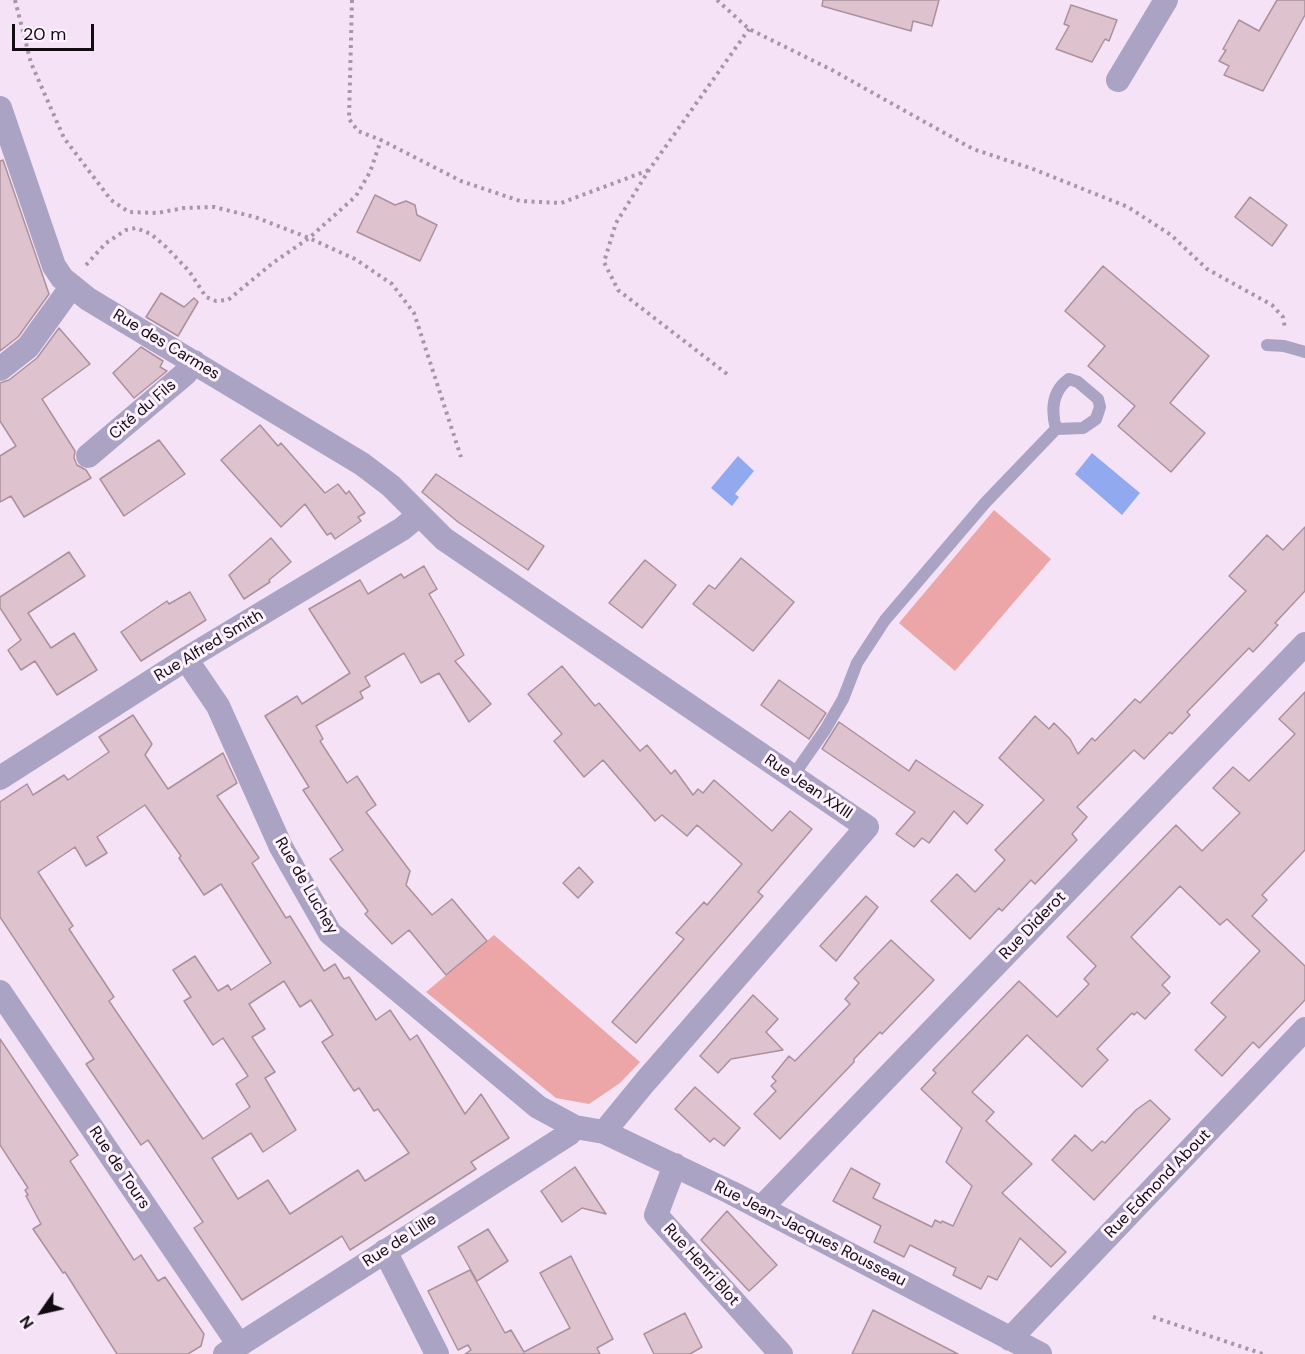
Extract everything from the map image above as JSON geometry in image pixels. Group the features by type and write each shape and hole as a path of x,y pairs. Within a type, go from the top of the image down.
{"street":[{"path":"1118,80 1166,0"},
{"name":"Rue des Carmes","path":"0,108 54,266 62,278 88,299 362,464 391,486 418,515"},
{"path":"0,369 28,347 72,286"},
{"name":"Cité du Fils","path":"88,456 186,373 194,362"},
{"name":"Rue Alfred Smith","path":"0,778 186,659 402,529 418,515"},
{"name":"Rue Jean XXIII","path":"418,515 444,539 867,827 604,1132"},
{"name":"Rue Diderot","path":"761,1208 1305,644"},
{"name":"Rue de Luchey","path":"186,659 218,706 281,846 330,933 538,1107 575,1127"},
{"name":"Rue de Tours","path":"0,992 232,1349"},
{"name":"Rue Edmond About","path":"1010,1339 1305,1029"},
{"name":"Rue Jean-Jacques Rousseau","path":"575,1127 604,1132 675,1166 761,1208 1040,1354"},
{"name":"Rue de Lille","path":"232,1349 562,1138 575,1127"},
{"name":"Rue Henri Blot","path":"675,1166 656,1215 781,1354"},
{"path":"385,1251 437,1354"}],"lane":[{"path":"1267,345 1284,346 1305,352"},
{"path":"793,776 831,720 843,699 857,663 885,620 985,503 1056,429 1083,428 1096,419 1100,406 1098,399 1078,382 1069,379 1062,384 1053,401 1056,429"}],"path":[{"path":"15,0 31,63 63,138 111,200 129,212 157,213 184,208 214,207 255,217 355,259 392,284 414,313 461,457"},
{"path":"352,0 349,119 358,131 381,140 461,181 520,201 561,203 649,170"},
{"path":"717,0 749,29 832,70 973,149 1033,169 1128,207 1171,236 1207,269 1272,305 1283,316 1286,334 1284,346"},
{"path":"727,374 618,290 604,262 616,223 649,170 749,29"},
{"path":"72,286 89,261 106,243 119,234 136,228 151,234 165,246 189,271 206,297 216,301 228,300 274,262 309,238 356,196 370,172 381,140"},
{"path":"1153,1317 1263,1354"}],"shaded area":[{"path":"994,510 1051,559 955,671 899,623"},
{"path":"494,935 640,1062 620,1083 589,1104 556,1098 426,992"}],"water":[{"path":"1092,453 1140,493 1122,515 1075,474"},
{"path":"738,456 754,471 735,494 739,497 732,506 711,488"}],"building":[{"path":"823,0 939,0 932,26 913,21 911,31 822,6"},
{"path":"1277,0 1305,0 1305,15 1263,91 1224,75 1229,66 1219,61 1239,20 1259,31"},
{"path":"1071,5 1117,20 1109,41 1105,39 1092,62 1056,49 1069,26 1064,24"},
{"path":"3,160 49,294 18,337 0,351 0,161"},
{"path":"375,195 395,205 406,201 415,205 417,215 437,225 420,261 357,232"},
{"path":"1250,197 1287,225 1272,246 1235,217"},
{"path":"1103,266 1209,356 1170,403 1205,433 1171,472 1118,426 1135,406 1088,366 1105,346 1065,311"},
{"path":"161,293 184,307 194,298 198,302 178,336 146,317"},
{"path":"59,328 90,364 42,399 75,451 74,458 77,465 86,470 91,478 24,517 11,496 0,502 0,456 16,446 0,421 0,383 9,380 37,358"},
{"path":"141,347 163,361 160,367 167,371 134,398 113,373"},
{"path":"260,425 278,446 281,443 325,493 338,484 346,494 349,491 365,513 358,517 361,521 335,539 331,533 327,535 305,504 281,527 221,460"},
{"path":"159,440 185,474 124,516 100,479"},
{"path":"436,474 544,546 528,570 458,522 422,492"},
{"path":"1305,527 1305,591 1275,623 1278,625 1253,652 1249,648 1187,712 1190,715 1172,734 1170,732 1144,759 1134,750 1077,807 1087,817 1072,834 1077,840 1035,884 1031,880 1002,911 999,908 970,939 931,901 957,874 975,892 1005,860 995,850 1044,800 999,758 1035,716 1049,729 1054,723 1070,739 1078,754 1092,738 1095,741 1135,699 1140,703 1246,591 1229,576 1267,535 1283,550"},
{"path":"271,538 291,562 269,580 270,582 244,599 229,575"},
{"path":"69,552 85,576 28,613 51,648 74,633 97,670 57,695 35,661 21,670 8,650 21,640 0,608 0,597"},
{"path":"741,558 794,602 753,651 693,604 709,585 715,589"},
{"path":"645,560 676,585 642,628 609,603"},
{"path":"424,566 437,589 429,594 464,655 455,661 491,704 469,722 439,673 421,683 404,653 365,677 370,686 360,692 363,698 316,726 323,739 320,741 347,783 357,776 376,805 366,812 410,871 406,885 432,915 452,899 487,941 446,975 409,930 392,944 365,914 368,911 330,859 343,850 303,790 309,787 265,716 297,696 302,704 350,673 309,609 360,580 368,594 401,574 404,578"},
{"path":"190,592 206,620 141,661 121,632 167,601 169,604"},
{"path":"562,666 595,706 599,703 640,751 647,745 671,774 675,770 693,795 698,789 703,793 714,780 772,831 790,811 812,829 758,892 763,896 636,1043 612,1022 684,939 676,933 704,902 707,905 742,864 697,825 687,836 662,815 655,821 603,760 584,777 554,741 562,734 528,694"},
{"path":"779,680 826,713 809,739 761,705"},
{"path":"1305,692 1305,850 1262,895 1267,900 1252,916 1305,966 1305,1000 1259,1048 1253,1042 1222,1076 1195,1050 1226,1017 1211,1003 1260,951 1227,919 1220,925 1180,886 1131,937 1170,977 1162,985 1170,993 1145,1019 1137,1012 1134,1015 1132,1013 1097,1049 1108,1060 1082,1087 1027,1035 972,1092 994,1112 986,1121 1032,1164 1002,1193 1066,1252 1051,1267 1020,1238 997,1280 988,1276 981,1289 953,1275 956,1268 910,1245 904,1257 874,1242 881,1226 833,1201 851,1168 880,1184 873,1198 932,1227 935,1220 953,1226 972,1186 946,1162 962,1128 921,1089 936,1073 933,1070 1019,981 1057,1017 1089,984 1084,979 1096,966 1067,937 1176,825 1202,851 1240,813 1213,788 1233,767 1249,781 1295,734 1279,719"},
{"path":"133,715 152,744 145,755 168,789 223,753 237,783 217,796 259,858 252,863 286,918 290,916 324,971 335,964 344,979 349,977 376,1020 390,1010 410,1040 417,1035 465,1114 481,1094 509,1138 471,1162 476,1169 350,1250 342,1236 242,1300 194,1228 203,1222 148,1140 141,1145 86,1064 94,1059 0,917 0,802 27,784 33,795 64,775 68,780 109,752 99,737","holes":["145,805 181,856 179,858 204,895 221,884 271,963 231,990 228,985 218,991 195,956 173,970 191,997 184,1001 213,1045 223,1038 248,1076 236,1084 250,1107 203,1139 109,1001 114,997 69,929 73,926 38,872 75,847 86,866 107,853 97,837","284,981 300,1007 311,1000 333,1035 322,1042 354,1091 359,1088 374,1111 378,1109 409,1153 365,1181 358,1170 290,1214 268,1180 238,1199 212,1158 251,1133 263,1152 296,1130 265,1078 275,1072 252,1037 265,1029 249,1004"]},
{"path":"839,722 909,771 916,760 983,805 967,824 954,811 929,843 922,838 914,847 896,834 915,812 822,749"},
{"path":"579,867 593,882 578,898 563,883"},
{"path":"866,896 878,907 836,961 820,946"},
{"path":"891,940 934,980 882,1034 880,1032 780,1139 754,1114 776,1091 771,1086 776,1081 772,1077 789,1056 795,1061 850,1004 845,999 859,983 854,978"},
{"path":"753,995 778,1019 766,1032 783,1050 731,1059 718,1073 700,1056"},
{"path":"0,1039 78,1155 70,1161 134,1260 141,1255 158,1281 165,1277 204,1334 201,1346 188,1354 117,1354 65,1272 63,1273 33,1229 41,1224 26,1196 28,1195 25,1190 28,1188 0,1145"},
{"path":"695,1087 740,1128 724,1146 714,1138 710,1142 675,1109"},
{"path":"1150,1100 1170,1119 1094,1200 1052,1160 1075,1135 1092,1151 1102,1141 1105,1143 1136,1110"},
{"path":"575,1167 606,1214 582,1208 562,1222 541,1191"},
{"path":"727,1211 777,1265 749,1291 701,1240"},
{"path":"488,1229 508,1261 477,1281 458,1247"},
{"path":"571,1256 613,1339 597,1348 600,1354 465,1354 471,1350 468,1345 458,1350 428,1291 470,1270 505,1333 511,1330 524,1352 570,1328 540,1273"},
{"path":"873,1310 958,1354 852,1354"},
{"path":"685,1313 702,1347 690,1354 654,1354 644,1334"}]}
